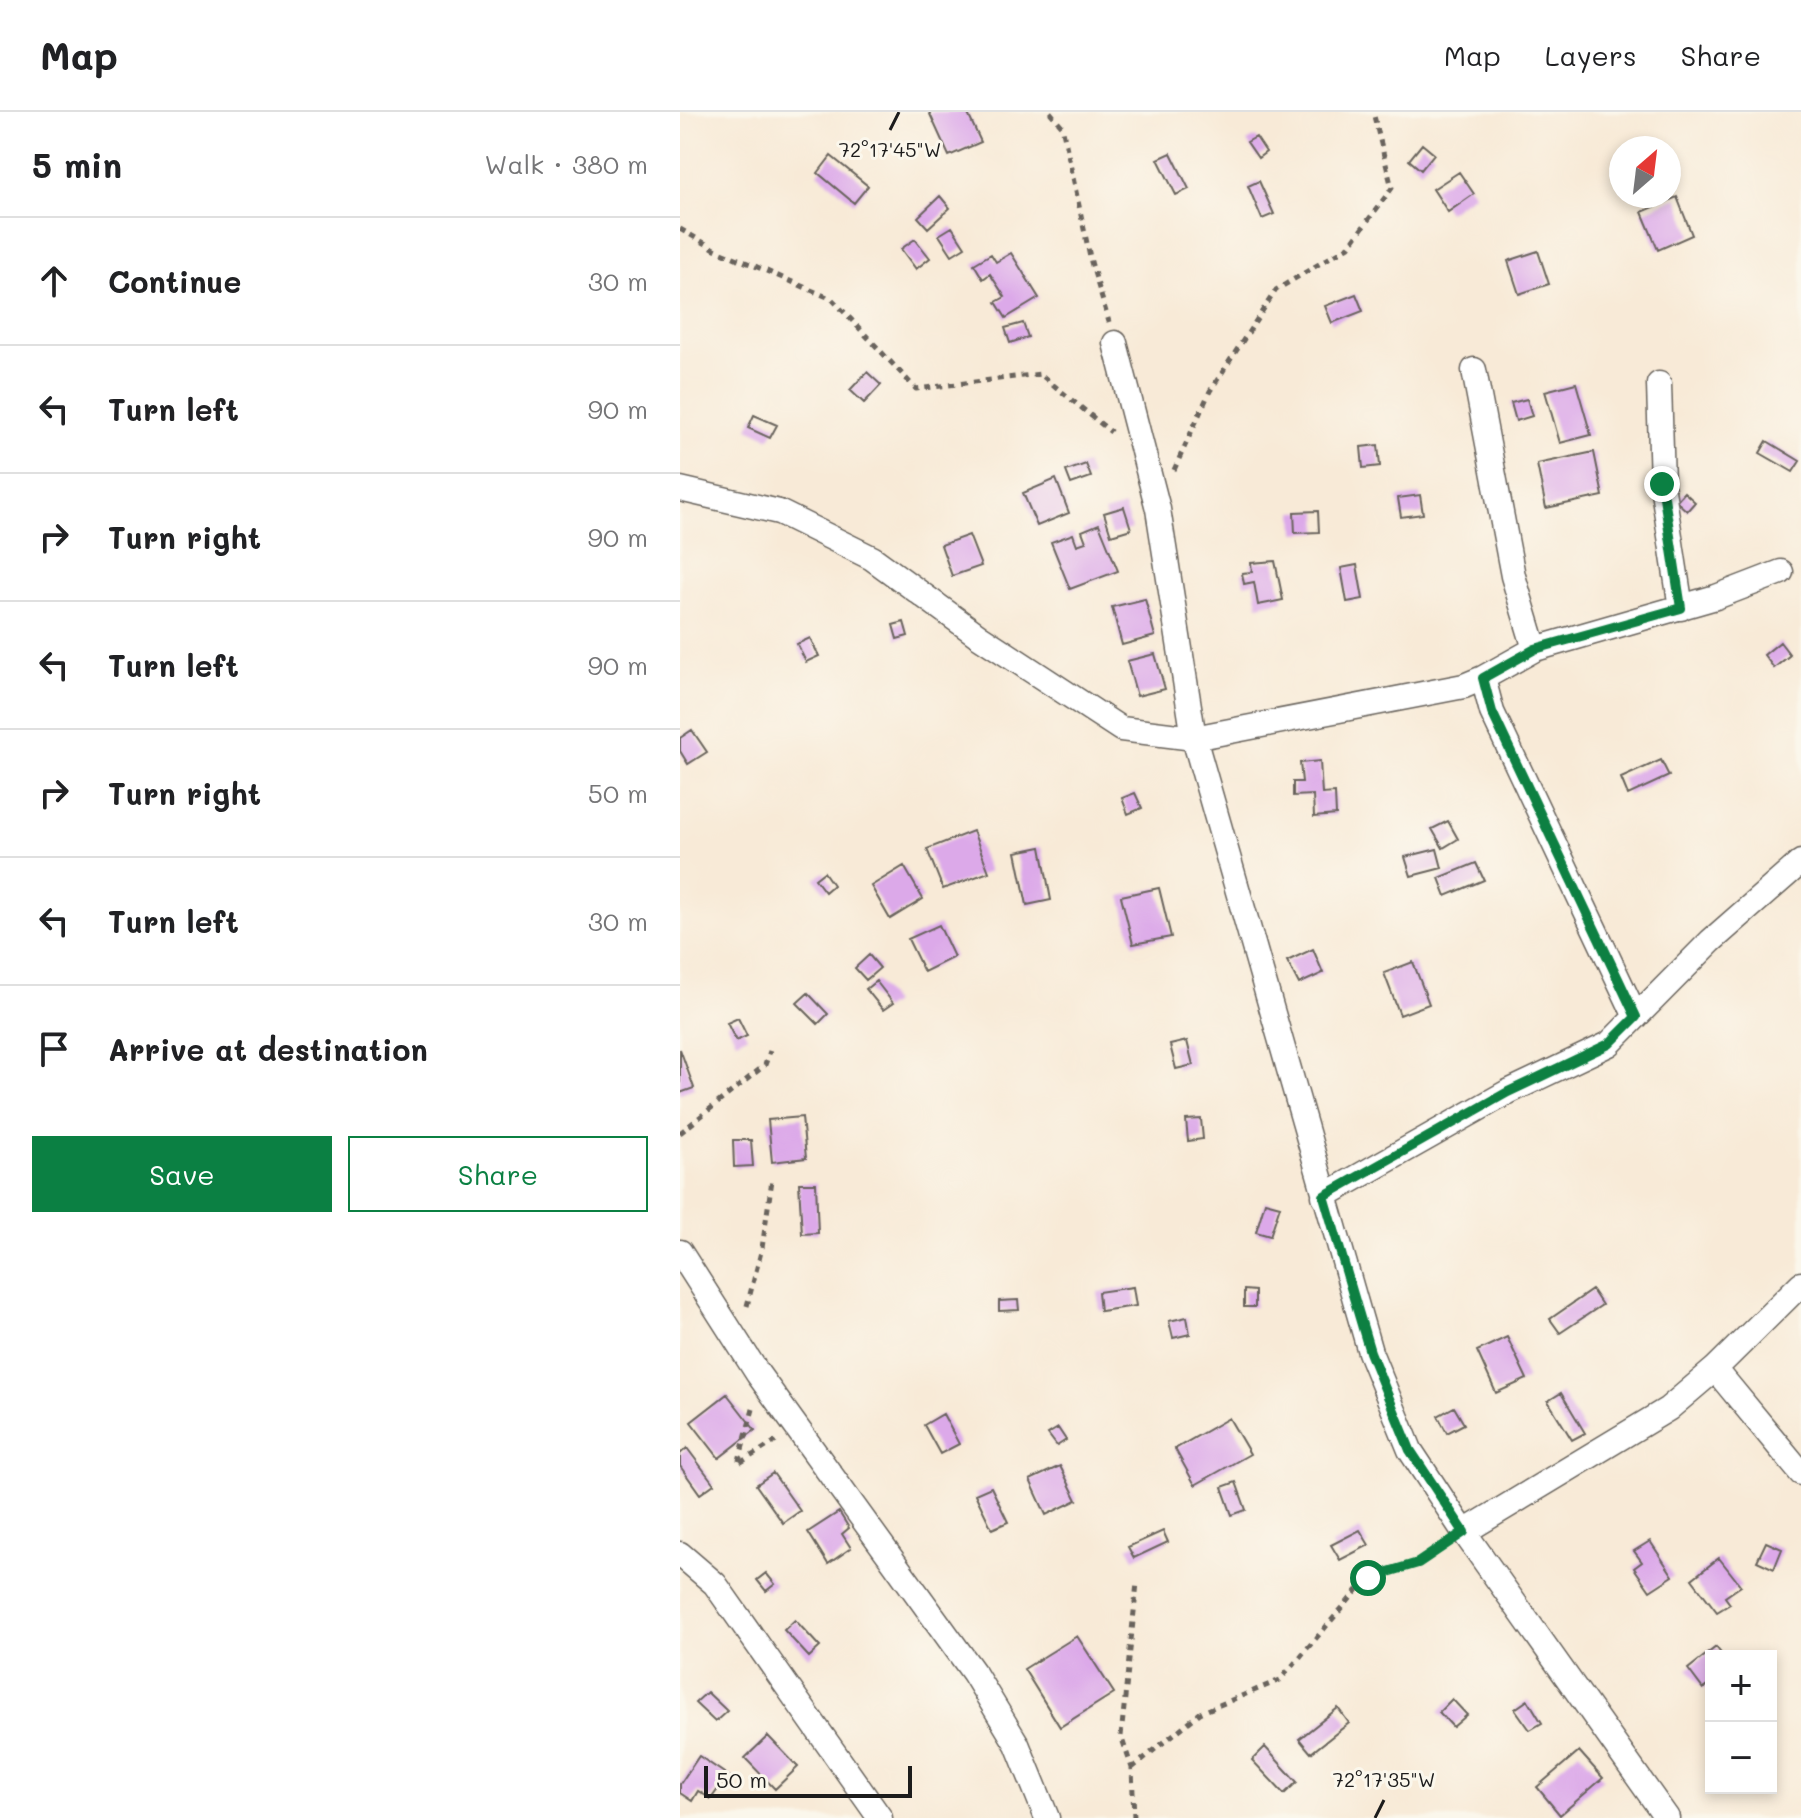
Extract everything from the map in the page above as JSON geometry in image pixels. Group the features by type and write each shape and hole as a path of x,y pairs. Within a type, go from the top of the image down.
{"street":[{"path":"1115,343 1158,509 1194,738 1370,1352 1410,1450 1464,1532 1667,1818"},
{"path":"1474,370 1513,576 1535,649"},
{"path":"1659,384 1662,484 1681,608"},
{"path":"680,489 779,512 872,558 979,636 1121,729 1194,738 1464,686 1535,649 1681,608 1781,572"},
{"path":"1483,678 1492,712 1636,1017"},
{"path":"1324,1196 1508,1092 1609,1044 1711,941 1801,862"},
{"path":"680,1252 758,1374 796,1422 974,1673 1017,1744 1047,1818"},
{"path":"1464,1532 1668,1409 1715,1369 1801,1284"},
{"path":"1715,1369 1801,1473"},
{"path":"680,1554 715,1584 880,1818"}],"path":[{"path":"1050,112 1062,126 1091,262 1115,343"},
{"path":"1158,509 1210,391 1276,290 1349,246 1392,188 1373,112"},
{"path":"680,229 715,249 832,299 916,389 1040,374 1113,434"},
{"path":"680,1133 765,1065 770,1051"},
{"path":"748,1315 746,1300 762,1248 772,1180"},
{"path":"754,1408 738,1464 774,1443 796,1422"},
{"path":"1132,1768 1200,1713 1280,1680 1368,1578 1418,1563 1464,1532"},
{"path":"1134,1818 1132,1768 1121,1736 1137,1583"}],"building":[{"path":"929,112 967,112 981,142 949,156"},
{"path":"1256,137 1266,152 1258,158 1247,142"},
{"path":"1422,144 1434,154 1421,170 1409,160"},
{"path":"1171,153 1189,189 1176,195 1158,159"},
{"path":"831,156 868,186 854,203 818,173"},
{"path":"1459,172 1474,194 1448,212 1433,189"},
{"path":"1259,181 1274,214 1262,219 1248,186"},
{"path":"940,196 950,208 928,228 918,217"},
{"path":"1681,207 1692,235 1658,250 1642,212 1651,208"},
{"path":"952,227 965,247 952,255 939,235"},
{"path":"915,239 930,258 916,269 901,249"},
{"path":"1538,251 1549,284 1519,294 1508,261"},
{"path":"1011,253 1039,298 1006,318 996,302 1005,297 990,274 983,279 974,264 991,254 996,262"},
{"path":"1356,294 1363,311 1332,323 1325,306"},
{"path":"1023,323 1028,337 1010,343 1005,328"},
{"path":"867,372 881,385 864,403 850,390"},
{"path":"1576,383 1591,435 1560,443 1545,391"},
{"path":"1527,399 1532,416 1516,421 1511,403"},
{"path":"754,415 777,425 770,438 748,428"},
{"path":"1767,441 1800,461 1793,472 1760,453"},
{"path":"1378,445 1380,466 1363,468 1361,447"},
{"path":"1594,452 1603,496 1546,508 1537,464"},
{"path":"1086,464 1091,477 1071,484 1066,471"},
{"path":"1056,479 1069,513 1037,526 1023,493"},
{"path":"1684,492 1695,502 1687,511 1676,501"},
{"path":"1420,495 1423,514 1401,517 1398,498"},
{"path":"1124,507 1131,529 1111,535 1104,513"},
{"path":"1318,511 1319,532 1295,533 1294,512"},
{"path":"1099,524 1118,571 1070,589 1051,542 1073,534 1077,545 1086,542 1082,531"},
{"path":"969,535 981,566 952,576 941,545"},
{"path":"1275,561 1283,600 1258,605 1254,582 1244,584 1242,573 1252,572 1251,563"},
{"path":"1357,565 1363,599 1347,602 1341,568"},
{"path":"1145,599 1155,636 1122,645 1112,607"},
{"path":"904,622 908,636 897,639 893,625"},
{"path":"810,638 819,656 806,662 797,644"},
{"path":"1780,642 1790,655 1774,668 1764,655"},
{"path":"1155,654 1165,689 1137,696 1127,661"},
{"path":"692,730 707,752 688,764 680,751 680,738"},
{"path":"1661,760 1669,776 1628,795 1621,778"},
{"path":"1320,761 1322,794 1335,793 1336,815 1314,817 1313,795 1293,796 1293,782 1302,782 1300,763"},
{"path":"1135,793 1142,808 1128,814 1122,798"},
{"path":"1448,821 1458,839 1443,848 1432,829"},
{"path":"973,831 989,872 943,889 927,849"},
{"path":"1041,847 1051,900 1027,905 1016,852"},
{"path":"1437,849 1442,868 1411,876 1405,857"},
{"path":"1476,863 1484,880 1446,896 1439,878"},
{"path":"904,866 923,899 890,919 871,886"},
{"path":"824,872 833,885 825,892 815,879"},
{"path":"1159,888 1171,937 1133,944 1121,896"},
{"path":"939,925 954,957 924,972 908,939"},
{"path":"1313,949 1323,973 1299,984 1287,961"},
{"path":"869,955 880,968 866,980 855,968"},
{"path":"1413,962 1429,1004 1400,1015 1384,973"},
{"path":"876,981 893,1003 883,1010 866,989"},
{"path":"808,993 828,1014 818,1024 797,1003"},
{"path":"738,1018 747,1036 736,1041 727,1023"},
{"path":"1187,1041 1193,1065 1176,1069 1170,1045"},
{"path":"680,1049 694,1088 680,1093"},
{"path":"802,1117 806,1158 772,1162 768,1120"},
{"path":"1201,1119 1203,1139 1188,1141 1186,1120"},
{"path":"733,1140 751,1140 753,1166 734,1167"},
{"path":"799,1183 816,1183 818,1233 802,1234"},
{"path":"1265,1202 1280,1206 1270,1236 1256,1232"},
{"path":"1133,1287 1136,1306 1100,1311 1098,1292"},
{"path":"1244,1290 1255,1291 1255,1307 1244,1307"},
{"path":"1592,1290 1602,1305 1560,1333 1550,1319"},
{"path":"1018,1300 1019,1310 999,1311 999,1301"},
{"path":"1187,1317 1190,1334 1173,1338 1169,1321"},
{"path":"1507,1337 1527,1379 1496,1393 1477,1351"},
{"path":"1561,1393 1585,1433 1572,1440 1548,1401"},
{"path":"727,1394 755,1430 719,1458 691,1422"},
{"path":"1454,1407 1464,1424 1447,1433 1438,1416"},
{"path":"943,1414 959,1444 940,1454 924,1425"},
{"path":"1229,1418 1250,1454 1195,1485 1175,1449"},
{"path":"1058,1428 1066,1440 1057,1446 1048,1434"},
{"path":"687,1448 714,1484 700,1494 680,1466 680,1454"},
{"path":"1060,1466 1077,1500 1046,1515 1030,1480"},
{"path":"773,1473 800,1511 783,1523 756,1485"},
{"path":"1236,1482 1246,1510 1232,1515 1222,1487"},
{"path":"991,1487 1008,1522 992,1529 975,1494"},
{"path":"839,1512 849,1528 842,1534 851,1548 828,1564 808,1532"},
{"path":"1360,1530 1369,1545 1340,1560 1331,1545"},
{"path":"1163,1531 1168,1542 1134,1558 1128,1547"},
{"path":"1650,1541 1673,1576 1650,1591 1634,1568 1642,1562 1634,1551"},
{"path":"1766,1542 1782,1549 1774,1569 1757,1561"},
{"path":"1719,1558 1741,1586 1725,1597 1730,1604 1717,1612 1692,1579"},
{"path":"766,1573 775,1584 766,1591 757,1580"},
{"path":"795,1620 820,1647 809,1657 784,1630"},
{"path":"1077,1636 1114,1693 1060,1727 1024,1669"},
{"path":"1705,1656 1705,1688 1703,1689 1688,1669"},
{"path":"707,1692 727,1711 715,1722 695,1703"},
{"path":"1452,1699 1467,1715 1453,1727 1439,1712"},
{"path":"1528,1700 1542,1723 1530,1730 1515,1709"},
{"path":"1338,1708 1349,1723 1311,1753 1299,1739"},
{"path":"768,1736 798,1767 775,1789 745,1758"},
{"path":"1265,1747 1297,1782 1284,1794 1252,1760"},
{"path":"1579,1751 1603,1778 1560,1815 1537,1787"},
{"path":"699,1756 733,1779 728,1785 723,1782 711,1799 698,1791 692,1801 680,1793 680,1784"}],"route":[{"path":"1368,1578 1418,1563 1464,1532 1410,1450 1370,1352 1324,1196 1508,1092 1609,1044 1636,1017 1492,712 1483,678 1535,649 1681,608 1662,484"}]}
